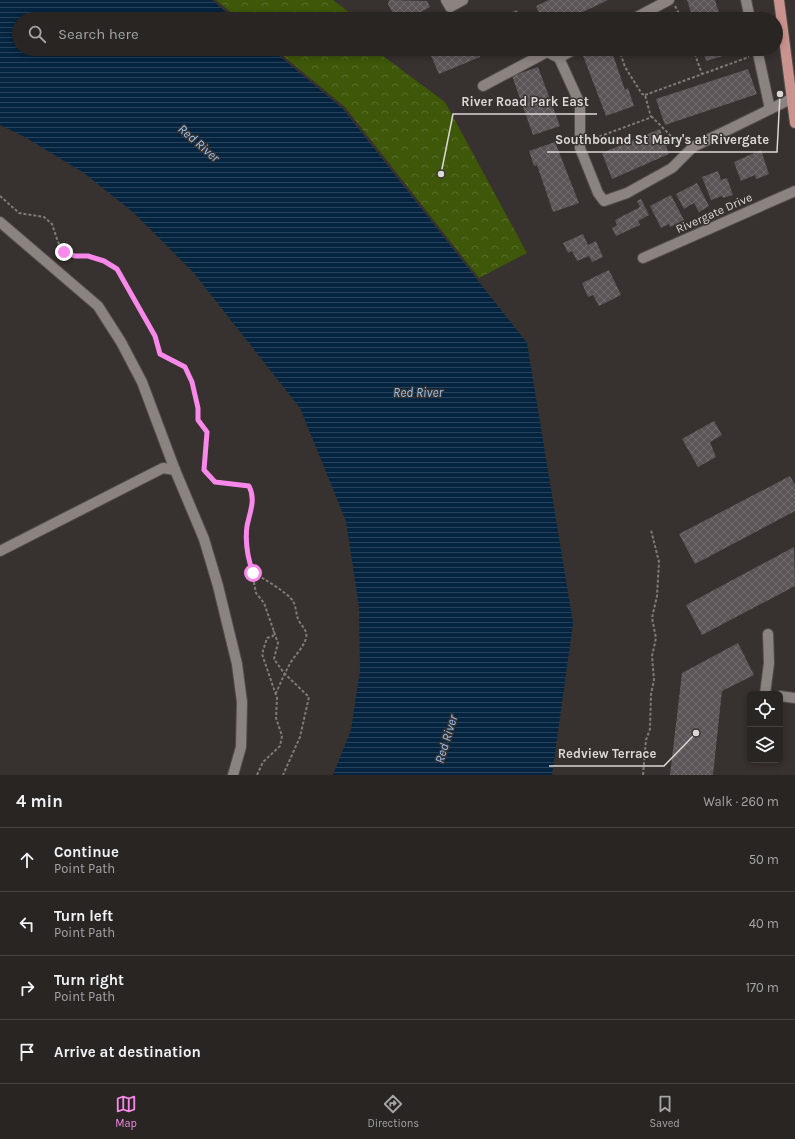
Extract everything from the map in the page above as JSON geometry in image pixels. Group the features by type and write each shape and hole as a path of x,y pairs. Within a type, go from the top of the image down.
{"main road":[{"path":"779,0 781,12"},
{"path":"783,28 793,97 795,123"}],"street":[{"path":"446,0 450,6 463,0"},
{"path":"647,12 670,0"},
{"path":"746,0 749,12"},
{"path":"483,86 539,56"},
{"path":"555,56 559,58 580,104 579,142 598,193 604,201 627,193 672,168 687,152 693,148 793,97"},
{"path":"559,58 563,56"},
{"path":"758,56 770,109"},
{"name":"Rivergate Drive","path":"643,258 795,191"},
{"path":"0,222 98,306 121,342 142,382 175,470 204,539 218,586 237,664 242,702 241,748 233,775"},
{"path":"0,551 163,468 175,470"},
{"path":"764,691 769,663 768,634"},
{"path":"783,696 795,698"}],"path":[{"path":"670,0 678,12"},
{"path":"621,56 625,67 642,94 645,95 652,117 687,152"},
{"path":"696,56 702,74"},
{"path":"645,95 745,56"},
{"path":"579,142 596,139 652,117"},
{"path":"0,196 19,213 44,217 52,224 58,242 64,252 75,256 88,256 104,261 117,269 155,336 160,354 185,367 192,382 197,402 198,420 207,432 204,470 215,482 249,486 253,494 247,541 250,566 253,573 256,593 264,603 269,623 274,630 278,643 274,659 284,673 309,697 300,737 283,775"},
{"path":"643,775 646,740 650,729 651,694 654,680 652,656 656,638 652,618 657,596 659,562 651,530"},
{"path":"253,573 264,578 275,587 286,593 294,602 299,621 306,631 303,646 284,673 276,694"},
{"path":"257,775 263,762 280,746 282,736 276,718 277,698 262,654 267,638 273,636 274,630"}],"green space":[{"path":"216,0 333,0 349,12 231,12"},
{"path":"283,56 383,56 445,102 527,253 479,278 345,107"}],"water":[{"name":"Red River","path":"0,0 212,0 226,12 12,12 12,56 279,56 343,109 527,343 573,623 552,775 333,775 351,730 360,670 359,607 346,521 300,408 193,272 134,213 84,173 25,137 0,125"}],"building":[{"path":"389,0 427,1 430,7 421,12 392,12 388,4"},
{"path":"549,0 608,0 583,12 539,12 536,6"},
{"path":"687,0 715,0 719,12 691,12"},
{"path":"431,56 480,56 480,57 439,74"},
{"path":"583,56 613,56 625,90 628,88 634,106 606,116"},
{"path":"705,56 723,56 706,61"},
{"path":"538,67 560,126 533,135 512,76"},
{"path":"748,69 757,94 665,125 656,99"},
{"path":"660,129 669,154 612,179 602,153"},
{"path":"555,142 579,203 553,212 537,165 534,166 529,151"},
{"path":"761,150 769,174 756,179 755,175 741,181 734,162"},
{"path":"718,171 721,180 727,178 733,195 723,198 722,196 711,200 702,177"},
{"path":"697,183 709,206 699,212 694,203 684,209 676,194"},
{"path":"671,195 684,220 670,227 669,224 661,228 650,206"},
{"path":"641,199 649,215 638,221 640,225 616,236 612,228 617,225 615,220 640,207 637,201"},
{"path":"583,234 588,245 596,241 603,257 592,262 589,256 577,261 572,251 568,253 563,243"},
{"path":"609,270 621,295 599,306 593,295 588,297 582,283"},
{"path":"714,421 722,435 710,442 716,457 698,467 682,439"},
{"path":"790,476 795,485 795,511 695,564 679,534"},
{"path":"794,547 795,586 702,635 686,605"},
{"path":"738,643 754,675 722,691 713,775 670,775 682,673"}],"place":[{"name":"Southbound St Mary's at Rivergate","path":"780,94"},
{"name":"River Road Park East","path":"441,174"},
{"name":"Redview Terrace","path":"696,733"}],"route":[{"path":"64,252 75,256 88,256 104,261 117,269 155,336 160,354 185,367 192,382 198,408 198,420 207,432 204,470 215,482 236,486 249,486 253,494 252,507 247,526 247,541 250,566 253,573"}]}
